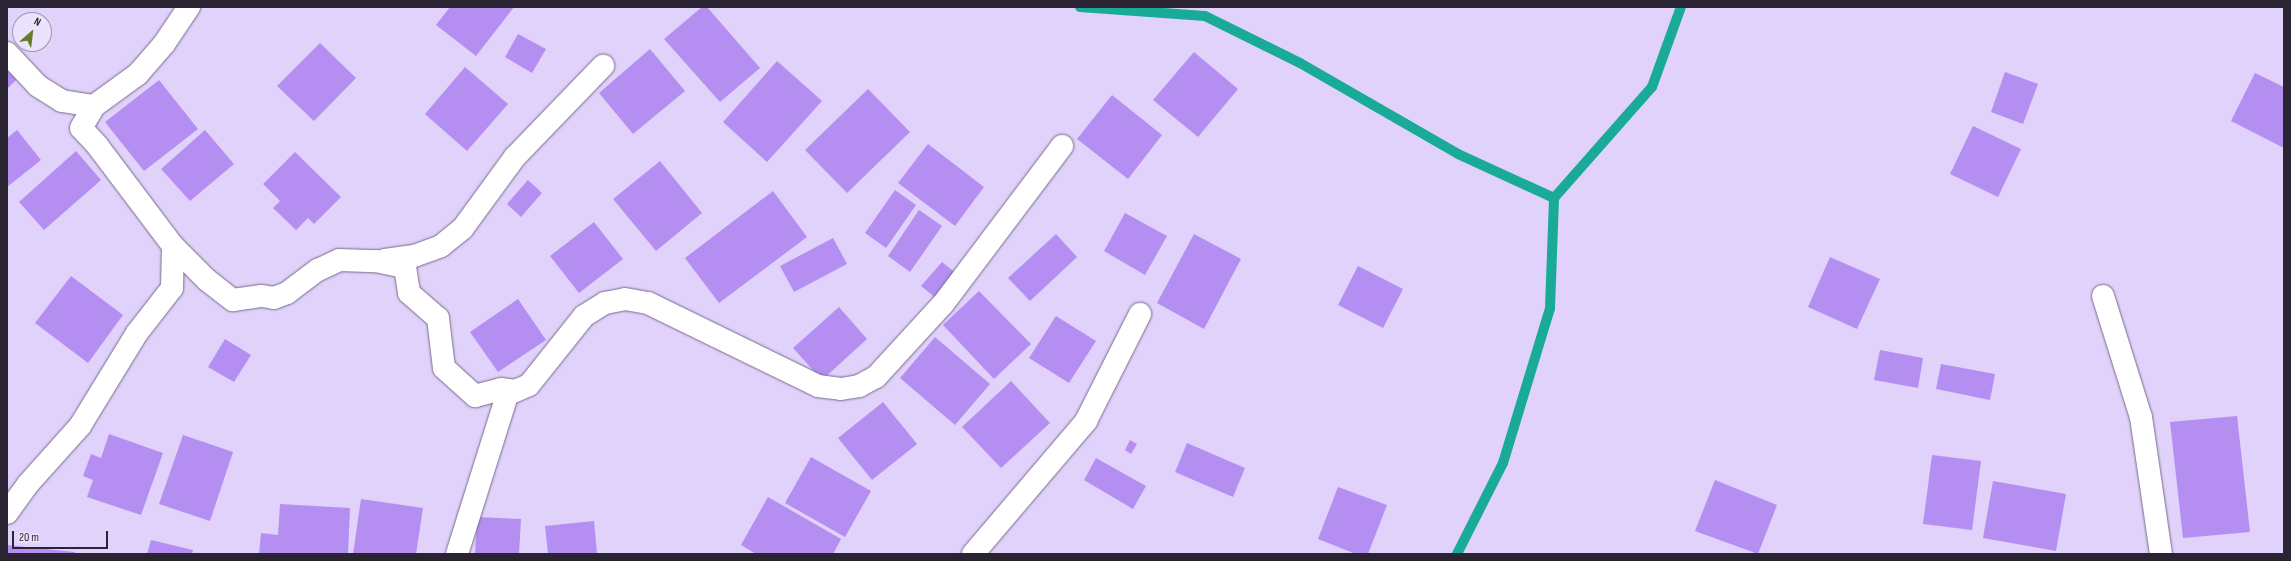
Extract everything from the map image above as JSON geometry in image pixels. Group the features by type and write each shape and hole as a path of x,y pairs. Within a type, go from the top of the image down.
{"street":[{"path":"189,7 164,44 138,74 94,106 81,128 97,145 173,246 207,280 233,300 262,296 274,298 287,293 318,270 339,260 376,261 414,256 441,246 463,228 515,156 603,66"},
{"path":"7,53 38,86 62,101 94,106"},
{"path":"376,261 405,267 409,293 438,318 444,368 475,396 501,389 508,392 529,385 584,316 605,303 625,299 648,303 818,386 841,389 859,386 876,377 943,304 1062,146"},
{"path":"7,513 28,484 80,426 137,333 172,288 173,246"},
{"path":"2103,296 2141,417 2161,554"},
{"path":"973,554 1086,420 1140,314"},
{"path":"457,554 508,392"}],"building":[{"path":"450,7 514,7 476,56 436,25"},
{"path":"702,7 707,7 760,68 720,102 664,39"},
{"path":"518,34 546,49 532,73 505,57"},
{"path":"320,43 356,78 314,121 277,86"},
{"path":"650,49 685,91 633,134 599,93"},
{"path":"1194,52 1238,89 1198,137 1153,100"},
{"path":"777,61 822,101 767,162 723,122"},
{"path":"7,65 19,77 7,89"},
{"path":"465,67 508,104 467,151 425,114"},
{"path":"2005,72 2038,84 2023,124 1991,112"},
{"path":"2255,73 2284,87 2284,148 2231,121"},
{"path":"159,80 198,129 144,171 105,122"},
{"path":"868,89 910,132 847,193 805,150"},
{"path":"1112,95 1162,135 1128,179 1077,139"},
{"path":"1973,126 2021,149 1998,197 1950,174"},
{"path":"17,130 41,160 7,187 7,138"},
{"path":"205,130 234,164 190,201 161,169"},
{"path":"928,144 984,187 955,226 898,183"},
{"path":"76,151 101,180 44,230 19,202"},
{"path":"295,152 341,197 314,224 308,218 296,230 273,208 280,201 263,184"},
{"path":"660,161 702,213 656,251 613,199"},
{"path":"528,180 542,193 521,217 507,204"},
{"path":"895,190 916,205 886,248 865,233"},
{"path":"773,191 807,237 719,303 685,258"},
{"path":"919,210 942,226 910,272 888,256"},
{"path":"1125,213 1167,236 1145,275 1104,251"},
{"path":"594,222 623,259 579,293 550,256"},
{"path":"1056,234 1077,257 1030,301 1008,278"},
{"path":"1194,234 1241,259 1204,329 1157,303"},
{"path":"833,238 847,264 794,292 780,266"},
{"path":"1830,257 1880,279 1857,329 1808,307"},
{"path":"942,262 957,274 937,299 921,286"},
{"path":"1358,266 1403,289 1383,328 1338,305"},
{"path":"71,276 123,315 88,363 35,323"},
{"path":"979,291 1031,344 994,379 943,325"},
{"path":"518,299 546,340 498,372 470,332"},
{"path":"839,307 867,339 822,380 793,348"},
{"path":"1056,316 1096,341 1069,383 1029,358"},
{"path":"935,337 990,384 955,425 900,378"},
{"path":"225,339 251,355 234,382 208,367"},
{"path":"1880,350 1923,358 1918,388 1874,380"},
{"path":"1941,364 1995,374 1990,400 1936,389"},
{"path":"1011,381 1050,423 1001,468 962,427"},
{"path":"883,402 917,444 872,480 838,438"},
{"path":"2237,416 2250,532 2183,538 2170,422"},
{"path":"109,434 163,453 141,515 87,497 93,480 83,476 91,454 101,458"},
{"path":"183,435 233,452 210,521 159,504"},
{"path":"1130,440 1137,444 1131,454 1125,450"},
{"path":"1187,443 1245,468 1233,497 1175,472"},
{"path":"1932,455 1981,461 1972,530 1923,524"},
{"path":"811,457 871,491 845,537 785,503"},
{"path":"1096,458 1146,486 1133,509 1084,480"},
{"path":"1715,480 1777,505 1758,554 1695,531"},
{"path":"1993,481 2066,494 2056,551 1983,538"},
{"path":"1338,487 1387,505 1368,554 1356,554 1318,539"},
{"path":"768,497 841,539 833,554 756,554 741,545"},
{"path":"361,499 423,508 416,554 353,554"},
{"path":"280,504 350,508 348,554 259,554 261,533 278,535"},
{"path":"477,517 521,519 519,554 475,554"},
{"path":"594,521 597,554 548,554 545,526"},
{"path":"151,540 193,550 192,554 147,554"},
{"path":"7,545 75,552 75,554 7,554"}],"waterway":[{"path":"1080,7 1205,16 1300,63 1458,154 1554,198"},
{"path":"1457,554 1503,463 1550,308 1554,198 1652,87 1681,7"}]}
